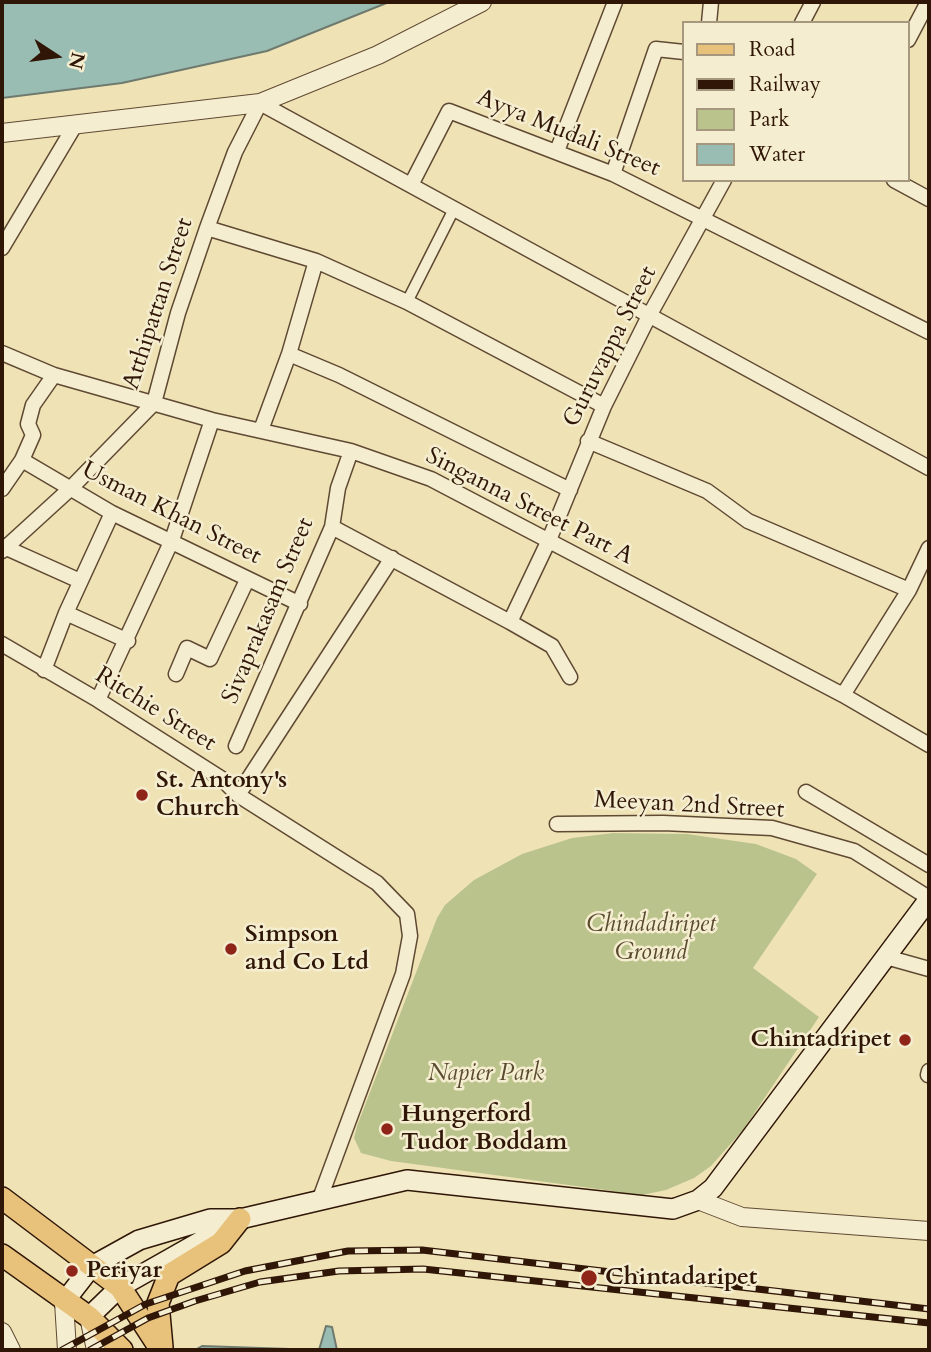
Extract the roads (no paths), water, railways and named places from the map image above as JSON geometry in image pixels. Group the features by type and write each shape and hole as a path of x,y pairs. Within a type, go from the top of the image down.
{"main road":[{"path":"64,1302 92,1266 139,1240 210,1219 240,1219 407,1180 673,1209 698,1200 713,1188 929,899"},
{"path":"2,1198 120,1287 161,1350"},
{"path":"89,1317 120,1287 240,1219"},
{"path":"161,1350 158,1303 169,1275 220,1243 240,1219"},
{"path":"2,1255 64,1302 89,1317 122,1350"}],"street":[{"path":"2,134 260,103 378,55 482,2"},
{"path":"557,151 615,2"},
{"path":"709,21 711,2"},
{"path":"803,21 813,2"},
{"path":"910,36 928,2"},
{"path":"613,173 656,49 682,52"},
{"path":"260,103 412,183 454,209 929,468"},
{"name":"Atthipattan Street","path":"3,548 71,488 154,403 178,313 207,228 235,152 260,103"},
{"name":"Ayya Mudali Street","path":"412,183 449,111 613,173 929,332"},
{"path":"2,248 74,127"},
{"name":"Guruvappa Street","path":"510,622 549,540 604,406 649,316 723,182"},
{"path":"898,182 929,199"},
{"path":"407,302 454,209"},
{"path":"207,228 316,261 407,302 604,406"},
{"path":"261,430 289,354 316,261"},
{"name":"Singanna Street Part A","path":"2,353 54,375 212,420 351,451 431,479 843,695 929,745"},
{"path":"289,354 339,375 570,490"},
{"path":"2,489 22,460 33,435 27,424 33,405 54,375"},
{"path":"98,700 128,641 172,540 212,420"},
{"path":"588,441 707,491 748,521 909,590"},
{"name":"Sivaprakasam Street","path":"236,746 332,527 338,488 351,451"},
{"name":"Usman Khan Street","path":"22,460 112,513 300,604"},
{"path":"44,670 66,613 112,513"},
{"path":"332,527 552,646 570,677"},
{"path":"3,548 80,581"},
{"path":"843,695 909,590 929,548"},
{"path":"238,795 391,558"},
{"path":"176,674 187,648 210,659 247,580"},
{"path":"66,613 128,641"},
{"name":"Ritchie Street","path":"2,644 98,700 222,779 238,795 377,883 407,914 410,936 403,975 319,1201"},
{"path":"806,792 929,864"},
{"name":"Meeyan 2nd Street","path":"557,824 663,823 772,828 854,850 929,899"},
{"path":"886,957 929,969"},
{"path":"698,1200 742,1217 929,1231"},
{"path":"64,1302 66,1350"},
{"path":"89,1317 96,1350"},
{"path":"2,1332 10,1350"}],"water":[{"path":"2,2 389,2 267,51 122,83 2,98"},
{"path":"326,1326 332,1327 337,1350 319,1350"},
{"path":"202,1346 319,1350 195,1350"}],"railway":[{"path":"62,1350 146,1304 245,1271 348,1251 422,1250 929,1309"},
{"path":"90,1350 148,1318 195,1301 260,1282 339,1271 423,1269 929,1323"}],"place":[{"name":"St. Antony's Church","path":"142,795"},
{"name":"Simpson and Co Ltd","path":"231,949"},
{"name":"Chintadripet","path":"905,1040"},
{"name":"Hungerford Tudor Boddam","path":"387,1129"},
{"name":"Periyar","path":"72,1271"},
{"name":"Chintadaripet","path":"589,1278"}],"park label":[{"name":"Chindadiripet Ground","path":"651,939"},
{"name":"Napier Park","path":"486,1074"}]}
